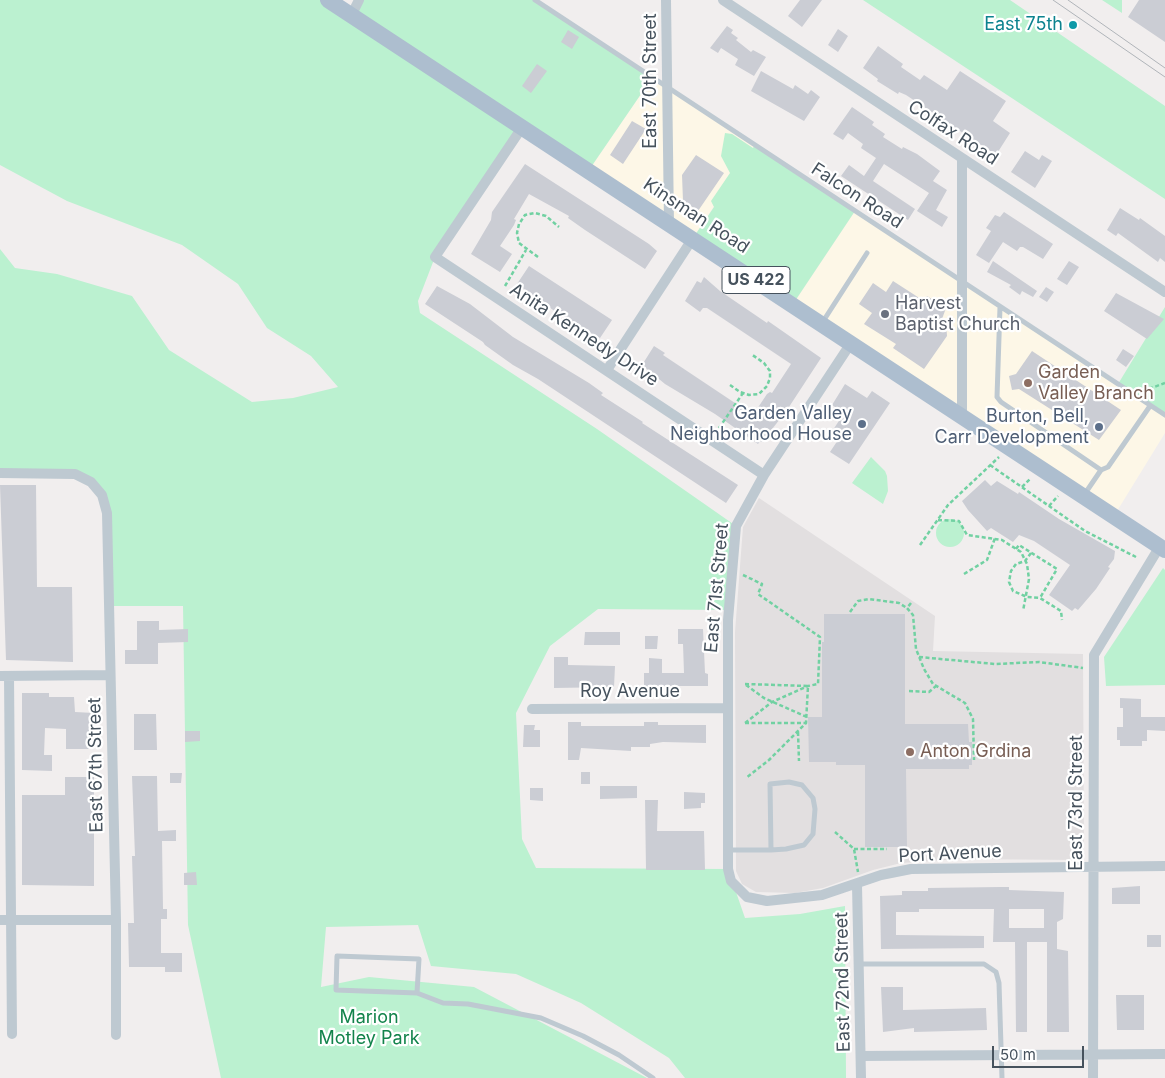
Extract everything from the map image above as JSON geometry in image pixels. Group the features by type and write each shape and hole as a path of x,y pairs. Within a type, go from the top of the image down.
{"main road":[{"name":"Kinsman Road","path":"328,0 356,7 523,126 1162,548"}],"street":[{"name":"East 70th Street","path":"666,0 669,223"},
{"name":"Colfax Road","path":"723,0 1165,292"},
{"name":"Anita Kennedy Drive","path":"523,126 435,257 764,474"},
{"path":"962,159 962,416"},
{"path":"607,370 693,238"},
{"name":"East 71st Street","path":"728,869 728,620 736,526 764,474 852,343"},
{"name":"East 67th Street","path":"0,473 75,474 91,482 102,495 108,513 116,920 116,1035"},
{"name":"East 73rd Street","path":"1093,1078 1094,655 1162,548"},
{"path":"12,1034 12,920 5,676 110,675"},
{"name":"Roy Avenue","path":"532,709 727,708"},
{"name":"Port Avenue","path":"728,869 731,881 747,897 756,900 794,900 822,895 857,885 881,875 911,869 1165,866"},
{"name":"East 72nd Street","path":"857,885 861,1078"},
{"path":"0,920 116,920"},
{"path":"861,1056 1165,1054"}],"lane":[{"name":"Falcon Road","path":"534,0 1165,415"},
{"path":"822,323 867,253"},
{"path":"1000,307 997,397 1001,402 1100,470"},
{"path":"1083,496 1100,470 1108,467 1150,406"},
{"path":"728,850 771,850 804,845 814,834 813,798 802,785 789,782 770,784 771,850"},
{"path":"417,993 419,959 337,956 336,990 417,993 443,1003 468,1004 542,1018 583,1036 619,1055 653,1078"},
{"path":"860,964 984,964 996,972 999,983 1002,1078"}],"path":[{"path":"538,257 526,250 520,243 517,232 519,224 526,215 535,213 546,216 559,227"},
{"path":"505,286 526,250"},
{"path":"730,385 749,395 759,394 767,386 770,371 764,363 751,354"},
{"path":"1140,392 1165,383"},
{"path":"719,428 743,393"},
{"path":"920,545 948,505 999,457"},
{"path":"990,465 1086,531 1136,557"},
{"path":"1022,487 1030,478"},
{"path":"1049,506 1058,496"},
{"path":"938,520 959,520 967,535 994,538 1021,552 1029,579 1023,611"},
{"path":"964,574 987,560 994,538"},
{"path":"1016,549 1019,545 1057,569 1040,598"},
{"path":"1032,553 1025,561 1016,564 1011,571 1009,582 1013,591 1027,597 1040,598 1061,611 1062,620"},
{"path":"743,575 762,584 758,594 820,637 818,684 808,686 772,702 745,723 806,723"},
{"path":"850,612 858,601 868,599 899,604 907,608 913,615 916,649 933,684 965,703 974,719 974,760"},
{"path":"907,608 911,603"},
{"path":"920,657 995,664 1039,662 1082,668"},
{"path":"807,717 772,702 745,684 808,686"},
{"path":"746,778 769,760 806,723 808,686"},
{"path":"909,690 929,692 936,686"},
{"path":"798,732 799,761"},
{"path":"835,832 854,849 887,849"},
{"path":"854,849 856,869 859,873"}],"shaded area":[{"path":"652,78 755,145 693,238 589,170"},
{"path":"855,211 1165,415 1165,433 1114,516 793,304"},
{"name":"Anton Grdina","path":"759,498 935,616 933,651 1083,654 1084,849 1081,857 1077,860 960,859 901,863 873,870 823,888 795,893 756,892 742,884 736,871 735,632 743,527"}],"green space":[{"name":"Marion Motley Park","path":"0,0 328,0 352,14 359,0 535,0 652,78 589,170 523,126 435,257 418,301 420,313 597,429 736,526 728,610 598,609 550,646 516,713 522,839 536,868 728,869 745,918 800,914 845,906 846,1078 685,1078 669,1058 581,1003 516,974 431,966 418,925 326,927 321,987 369,977 474,987 647,1078 221,1078 188,925 183,606 109,606 102,495 75,474 0,473 0,249 15,268 57,274 132,296 169,350 252,402 293,398 338,387 311,356 267,328 238,284 182,245 67,201 0,165"},
{"path":"863,0 1010,0 1165,106 1165,199"},
{"path":"1102,0 1122,0 1122,13"},
{"path":"725,133 732,134 753,148 755,145 855,211 793,304 693,238 714,207 711,201 730,173 721,156"},
{"path":"1165,307 1165,415 1118,384"},
{"path":"871,457 885,471 887,476 888,491 883,504 852,483"},
{"path":"950,519 960,523 964,533 960,543 950,547 940,543 936,533 940,523"},
{"path":"1163,568 1165,570 1165,685 1106,686 1104,657"}],"building":[{"path":"800,0 822,0 802,27 788,16"},
{"path":"1139,0 1165,0 1165,42 1128,17"},
{"path":"727,26 733,30 731,33 738,38 736,40 751,52 753,50 766,57 754,76 735,65 738,59 721,48 718,53 710,48"},
{"path":"838,29 848,36 838,52 828,45"},
{"path":"568,30 579,37 572,49 561,42"},
{"path":"878,46 903,64 901,67 920,80 924,75 947,90 960,71 1006,101 993,121 1010,133 996,155 906,95 899,92 898,94 877,81 878,79 863,68"},
{"path":"537,64 547,71 531,93 522,86"},
{"path":"761,71 793,89 795,85 808,94 811,90 820,97 804,121 751,91"},
{"path":"852,107 874,122 872,125 885,134 883,137 902,149 903,147 917,154 940,171 933,181 947,190 936,210 948,217 942,227 917,211 929,193 884,164 873,181 915,209 908,220 841,176 849,165 864,176 876,158 861,148 863,144 848,133 843,140 833,134"},
{"path":"632,121 646,129 623,164 610,155"},
{"path":"1025,151 1039,160 1042,155 1052,161 1035,188 1011,172"},
{"path":"696,155 724,173 698,211 683,201 682,175"},
{"path":"525,164 657,251 645,269 585,230 568,218 569,216 529,194 514,219 516,220 514,225 500,246 512,254 500,272 471,254 491,220 492,212"},
{"path":"1120,208 1139,220 1140,218 1165,236 1165,262 1160,258 1158,262 1118,233 1116,236 1107,230"},
{"path":"1004,212 1053,244 1043,259 1023,247 1020,247 1017,251 1003,242 989,263 976,255 991,231 986,228 995,215 1000,217"},
{"path":"993,261 1037,291 1033,297 1022,291 1020,295 1009,287 1011,285 987,272"},
{"path":"1069,261 1079,267 1067,285 1057,279"},
{"path":"529,266 612,320 600,338 567,320 517,284"},
{"path":"704,277 720,291 767,323 768,321 821,358 787,410 762,442 760,441 758,444 715,414 665,384 642,365 654,346 665,353 663,355 753,415 767,394 772,393 791,364 707,308 703,308 700,312 685,301 697,281 701,283"},
{"path":"893,281 924,301 927,296 946,308 942,319 946,321 947,336 924,369 893,348 896,344 864,324 872,313 859,304 873,283 886,292"},
{"path":"437,286 470,304 513,337 589,383 603,393 601,395 738,485 726,503 538,379 513,365 483,342 425,304"},
{"path":"1046,287 1054,292 1047,302 1039,297"},
{"path":"1116,293 1164,319 1147,339 1104,311"},
{"path":"1123,349 1134,356 1126,367 1116,360"},
{"path":"1032,351 1121,410 1099,440 1019,389 1012,390 1009,376 1016,374"},
{"name":"Garden Valley Neighborhood House","path":"845,384 867,398 872,391 890,403 849,464 830,452 838,440 831,433 844,413 832,405"},
{"path":"985,480 991,486 997,481 1018,494 1019,492 1059,519 1115,551 1114,559 1108,567 1110,568 1096,589 1078,610 1075,608 1072,611 1049,595 1070,565 1034,541 1019,535 1013,542 991,528 987,531 968,510 962,501"},
{"path":"0,485 36,485 37,587 72,587 73,662 6,660"},
{"path":"824,614 905,614 905,724 968,724 969,742 972,742 972,765 969,765 969,769 906,769 907,847 865,847 865,765 836,765 836,762 809,762 808,717 822,717"},
{"path":"137,621 159,621 159,630 188,629 188,642 158,643 158,664 125,664 125,650 137,650"},
{"path":"678,629 703,629 705,673 708,674 708,686 657,686 657,696 644,696 644,673 649,673 649,658 662,659 662,673 684,673 683,644 678,644"},
{"path":"585,632 620,632 620,645 584,645"},
{"path":"645,636 658,636 657,649 645,649"},
{"path":"554,657 568,657 568,665 615,666 614,687 554,688"},
{"path":"22,693 49,693 49,697 74,697 75,712 94,713 94,749 66,749 66,729 45,728 44,755 52,755 52,771 22,770"},
{"path":"1120,698 1141,699 1141,717 1165,717 1165,731 1147,730 1147,741 1142,741 1142,746 1120,746 1120,740 1117,740 1117,727 1123,727 1123,708 1120,708"},
{"path":"134,714 156,714 157,750 134,750"},
{"path":"568,722 581,722 581,726 644,726 644,722 658,722 658,725 706,725 706,743 663,742 650,744 650,747 631,747 631,751 581,748 579,760 568,760"},
{"path":"524,725 535,725 534,730 540,730 540,747 523,747"},
{"path":"185,731 200,731 200,741 185,742"},
{"path":"581,772 590,772 590,784 581,784"},
{"path":"170,773 182,773 181,783 170,783"},
{"path":"132,776 157,776 158,831 176,830 176,841 162,841 163,909 167,909 167,919 161,919 161,953 182,953 182,972 165,972 165,967 129,967 128,923 134,923 132,856 135,856"},
{"path":"65,777 94,777 94,886 22,885 22,795 65,795"},
{"path":"600,786 637,786 637,798 600,799"},
{"path":"530,788 543,788 543,801 530,800"},
{"path":"684,792 705,793 705,803 701,803 701,808 684,809"},
{"path":"645,800 658,800 657,831 704,831 705,870 646,870"},
{"path":"196,872 197,885 184,885 184,873"},
{"path":"1140,886 1140,904 1112,904 1112,888"},
{"path":"1009,887 1009,890 1064,892 1063,919 1057,922 1057,949 1068,951 1069,1032 1047,1032 1047,942 1027,942 1027,1032 1016,1032 1015,942 993,942 994,909 919,909 919,912 896,912 896,935 984,936 984,948 881,949 880,896 902,895 902,891 928,891 928,888","holes":["1009,909 1044,909 1044,928 1009,928"]},
{"path":"1147,935 1161,935 1161,947 1147,947"},
{"path":"881,987 903,987 903,1010 986,1008 987,1030 914,1032 914,1028 883,1032"},
{"path":"1116,995 1144,995 1144,1030 1117,1030"}],"tram line":[{"path":"1053,0 1165,77"},
{"path":"1068,0 1165,68"}],"place":[{"name":"East 75th","path":"1073,25"},
{"name":"Harvest Baptist Church","path":"885,314"},
{"name":"Garden Valley Branch","path":"1028,383"},
{"name":"Garden Valley Neighborhood House","path":"862,424"},
{"name":"Burton, Bell, Carr Development","path":"1099,427"},
{"name":"Anton Grdina","path":"910,752"}]}
